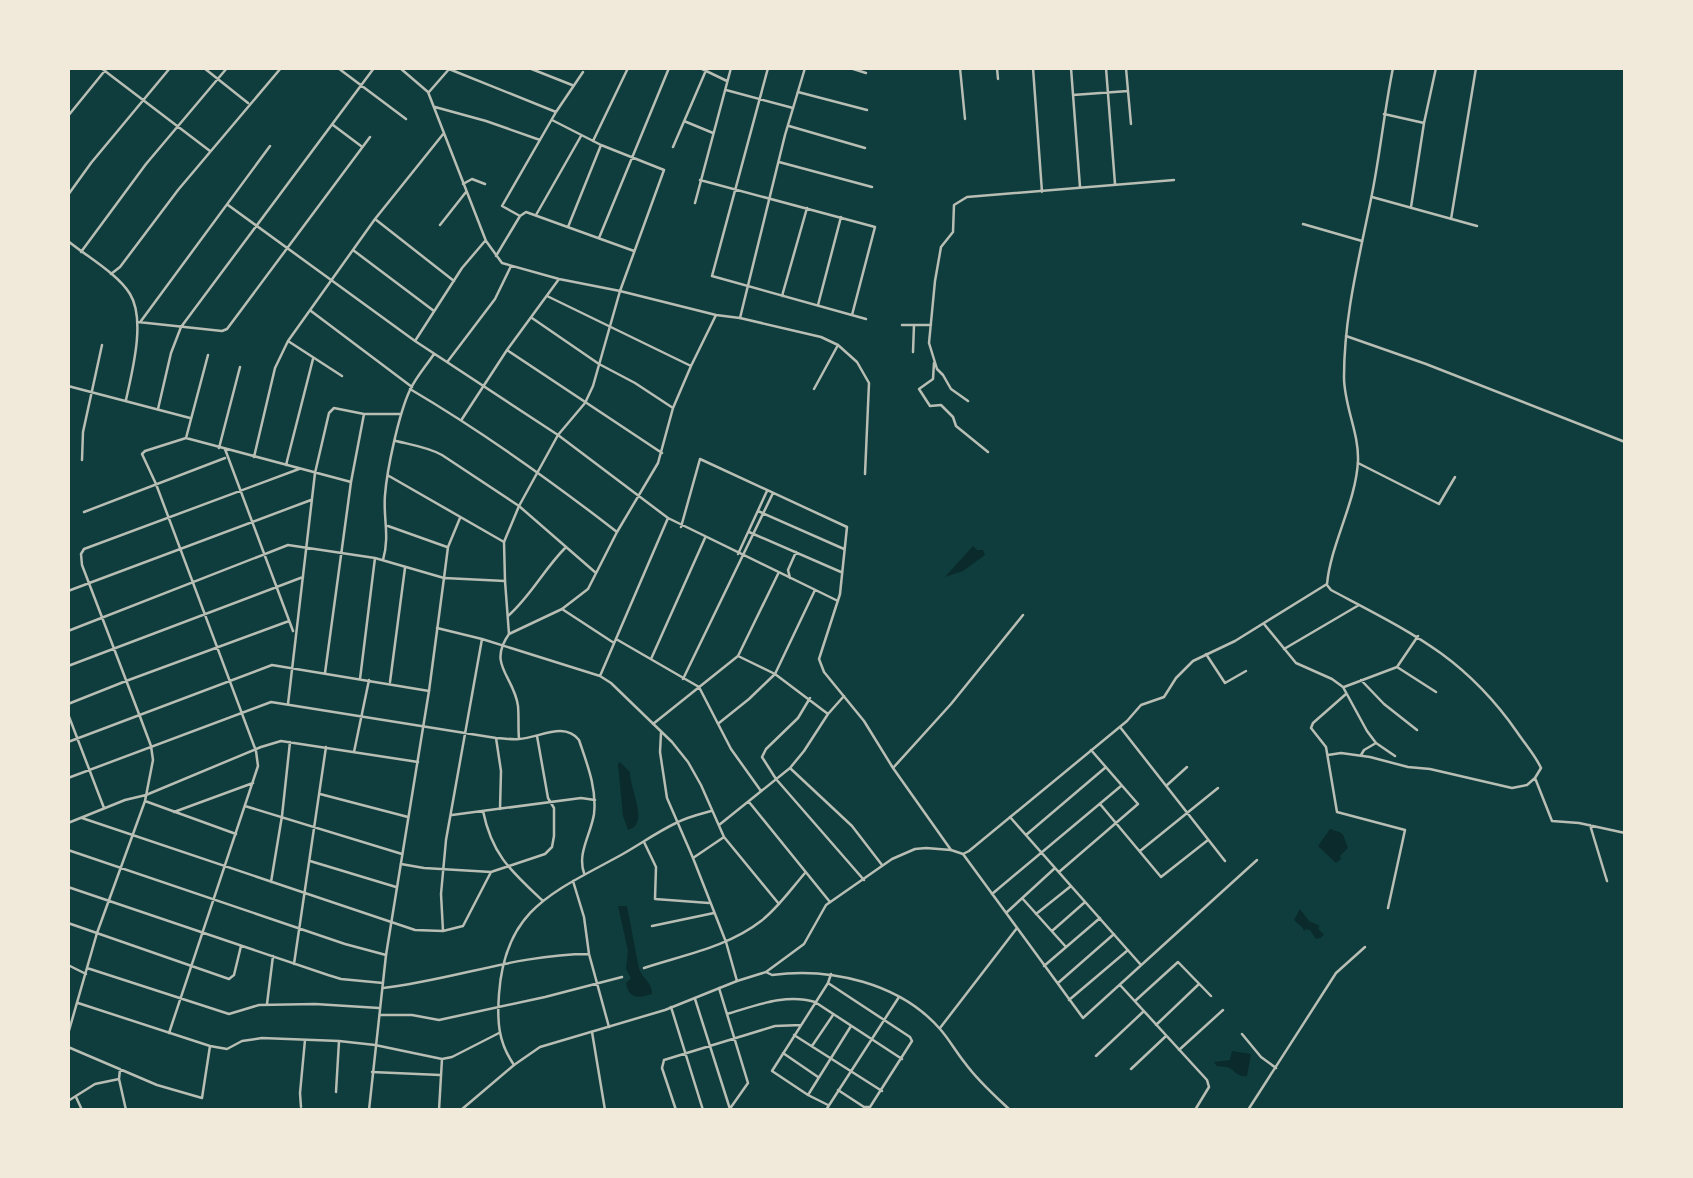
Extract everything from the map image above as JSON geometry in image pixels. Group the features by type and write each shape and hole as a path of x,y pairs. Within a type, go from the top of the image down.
{"street":[{"path":"68,195 91,163 170,68"},
{"path":"204,68 249,104"},
{"path":"82,252 134,178 227,68"},
{"path":"111,274 120,267 178,190 281,68"},
{"path":"338,68 407,119"},
{"path":"158,409 171,354 181,327 374,68"},
{"path":"529,68 573,86"},
{"path":"593,141 628,68"},
{"path":"600,238 669,68"},
{"path":"700,68 727,81"},
{"path":"695,203 731,68"},
{"path":"768,68 712,276 866,319"},
{"path":"740,318 805,68"},
{"path":"850,68 866,73"},
{"path":"960,68 965,119"},
{"path":"997,68 998,79"},
{"path":"1034,68 1042,192"},
{"path":"1071,68 1080,188"},
{"path":"1106,68 1116,185"},
{"path":"1126,68 1131,124"},
{"path":"963,854 975,847 1120,727 1141,705 1164,698 1189,663 1235,641 1327,584 1358,463 1357,438 1346,402 1346,336 1351,291 1372,197 1393,68"},
{"path":"1411,207 1436,68"},
{"path":"1451,219 1476,68"},
{"path":"68,116 104,69 211,152"},
{"path":"401,69 429,92 486,241 502,262 559,279 716,315 810,333 838,345 857,362 869,383 865,474"},
{"path":"429,92 449,69 556,112"},
{"path":"673,147 706,69"},
{"path":"520,215 502,206 556,112 583,72"},
{"path":"726,90 793,108"},
{"path":"1073,96 1128,91"},
{"path":"798,92 867,110"},
{"path":"435,107 476,117 540,140"},
{"path":"1384,114 1424,123"},
{"path":"509,634 504,542 519,506 558,435 585,403 593,386 620,291 664,170 601,145 552,120"},
{"path":"684,121 713,133"},
{"path":"333,125 363,146"},
{"path":"789,126 865,148"},
{"path":"254,457 275,369 288,341 374,219 444,133"},
{"path":"536,215 581,136"},
{"path":"140,321 222,331 229,327 370,137"},
{"path":"568,228 601,145"},
{"path":"125,400 140,321 270,146"},
{"path":"779,162 872,187"},
{"path":"463,184 472,178 485,184"},
{"path":"700,180 875,227 852,315"},
{"path":"988,452 956,426 953,416 941,405 930,406 919,390 933,379 934,363 929,343 937,266 942,245 953,232 954,205 967,197 1174,180"},
{"path":"440,225 466,192"},
{"path":"1372,197 1476,226"},
{"path":"228,205 415,341 558,435 681,527 838,601"},
{"path":"782,296 807,208"},
{"path":"496,256 520,215 526,212 634,251"},
{"path":"818,305 841,217"},
{"path":"374,219 454,281"},
{"path":"1303,224 1362,241"},
{"path":"68,241 111,274 131,295 140,321"},
{"path":"415,341 454,281 486,241"},
{"path":"353,250 434,311"},
{"path":"448,361 495,299 511,266"},
{"path":"462,419 507,350 559,279"},
{"path":"547,296 691,366"},
{"path":"310,311 411,388 539,471 617,532"},
{"path":"519,739 518,705 500,664 501,645 509,634 562,609 588,589 662,453 673,408 716,315"},
{"path":"531,317 599,364 673,408"},
{"path":"902,325 931,325"},
{"path":"914,325 914,352"},
{"path":"1346,336 1426,364 1625,442"},
{"path":"288,341 342,376"},
{"path":"82,460 83,432 102,345"},
{"path":"814,389 838,345"},
{"path":"507,350 662,453"},
{"path":"383,560 388,526 385,495 401,414 411,388 434,354"},
{"path":"186,438 208,355"},
{"path":"286,465 313,359"},
{"path":"934,363 951,389 968,401"},
{"path":"219,448 240,367"},
{"path":"68,386 190,418"},
{"path":"288,704 311,500 331,409 364,414 401,414"},
{"path":"325,673 340,554 364,414"},
{"path":"169,1033 258,766 256,751 205,613 142,453 186,438 351,482"},
{"path":"396,441 429,448 519,506 596,573"},
{"path":"225,449 226,458 294,635"},
{"path":"84,512 226,458"},
{"path":"681,527 700,459 847,527 838,601 819,659 824,672 864,721 893,768 951,850"},
{"path":"1358,463 1439,504 1455,477"},
{"path":"68,1034 97,933 145,801 152,764 150,747 139,714 88,583 81,559 85,549 299,469"},
{"path":"389,476 504,542"},
{"path":"683,679 767,491"},
{"path":"740,555 754,534 773,493"},
{"path":"68,591 311,500"},
{"path":"758,511 844,549"},
{"path":"369,1110 386,955 429,691 443,578 448,547 460,518"},
{"path":"600,676 668,518"},
{"path":"388,526 448,547"},
{"path":"749,532 841,572"},
{"path":"651,659 705,538"},
{"path":"68,631 288,545 375,558 443,578 505,581"},
{"path":"508,616 566,547"},
{"path":"790,578 788,570 796,552"},
{"path":"360,678 375,558"},
{"path":"390,683 405,568"},
{"path":"653,724 738,656 778,573"},
{"path":"68,666 303,577"},
{"path":"1327,584 1331,590 1418,636 1446,655 1500,707 1539,763 1541,771 1524,787 1513,788 1361,755 1328,755"},
{"path":"719,723 750,699 775,674 815,590"},
{"path":"1284,649 1359,605"},
{"path":"562,609 699,687 731,749 761,791"},
{"path":"893,768 951,704 1023,615"},
{"path":"68,704 289,621"},
{"path":"1264,624 1296,663 1332,679 1343,687 1376,743 1395,756"},
{"path":"437,628 482,639 600,676 611,683 688,762 724,837 779,904"},
{"path":"1343,687 1397,667 1418,636"},
{"path":"443,931 442,869 482,639"},
{"path":"1206,654 1225,683 1246,671"},
{"path":"738,656 775,674 828,713"},
{"path":"68,742 272,665 429,691"},
{"path":"1397,667 1436,692"},
{"path":"354,752 369,680"},
{"path":"1361,680 1384,704 1418,730"},
{"path":"1346,694 1311,726 1325,744 1337,812 1405,830 1388,908"},
{"path":"719,825 790,768 828,713 844,696"},
{"path":"810,698 798,718 762,757 776,779 864,880"},
{"path":"68,778 268,702 496,738 519,739 559,730 574,735 593,784 594,816 583,852 584,873"},
{"path":"68,714 104,808"},
{"path":"1120,727 1225,861"},
{"path":"661,733 662,775 667,798 694,858 726,942 737,981"},
{"path":"400,864 491,872 545,853 552,846 554,808 550,802 537,736"},
{"path":"496,738 501,771 500,809"},
{"path":"68,822 146,795 277,742 418,762"},
{"path":"271,882 290,742"},
{"path":"1361,755 1376,743"},
{"path":"294,964 326,747"},
{"path":"1059,872 1138,804 1091,750"},
{"path":"1026,835 1106,767"},
{"path":"1166,786 1187,767"},
{"path":"790,768 852,826 882,865"},
{"path":"1535,778 1552,821 1590,825 1625,833"},
{"path":"172,813 253,783"},
{"path":"992,894 1122,785"},
{"path":"1140,851 1218,788"},
{"path":"319,793 408,817"},
{"path":"452,815 581,798 594,800"},
{"path":"145,801 236,834"},
{"path":"749,802 830,902"},
{"path":"1099,803 1161,877 1208,840"},
{"path":"245,806 402,854"},
{"path":"483,811 492,843 506,867 542,901"},
{"path":"514,1065 499,1033 498,1007 503,963 519,925 542,901 584,873 676,822 711,811"},
{"path":"1010,817 1141,965"},
{"path":"82,818 415,930 457,929 467,921 491,872"},
{"path":"1590,825 1607,881"},
{"path":"694,858 724,837"},
{"path":"644,842 656,867 654,899 710,903"},
{"path":"461,1110 514,1065 540,1047 671,1007 766,972 804,944 818,916 830,902 882,865 915,849 951,850 963,854 1083,1018 1257,860"},
{"path":"68,850 300,929 386,955"},
{"path":"310,861 396,887"},
{"path":"1006,913 1055,868"},
{"path":"644,968 726,942 750,929 779,904 805,873"},
{"path":"573,880 609,1027"},
{"path":"1037,914 1071,886"},
{"path":"68,887 341,979 382,986 561,954 589,954"},
{"path":"1022,898 1066,947"},
{"path":"1052,931 1085,902"},
{"path":"652,926 714,913"},
{"path":"1044,966 1100,918"},
{"path":"68,923 231,978 242,946"},
{"path":"940,1028 1017,928"},
{"path":"1057,983 1114,934"},
{"path":"1248,1110 1336,973 1365,947"},
{"path":"1069,1000 1128,950"},
{"path":"267,1004 273,956"},
{"path":"1135,1001 1175,962 1182,964 1211,996"},
{"path":"68,965 86,974"},
{"path":"87,968 229,1014 251,1006 267,1004 380,1008"},
{"path":"766,972 772,975 831,974 860,981 900,997 940,1028 976,1077 1010,1110"},
{"path":"828,1105 773,1073 831,974"},
{"path":"379,1015 412,1015 436,1021 622,977"},
{"path":"828,983 910,1037 912,1044 870,1107 866,1108 838,1090"},
{"path":"1156,1025 1199,984"},
{"path":"1120,985 1207,1080 1209,1087 1195,1110"},
{"path":"719,988 748,1083 729,1109"},
{"path":"826,1110 900,997"},
{"path":"695,999 729,1109"},
{"path":"727,1014 776,1001 797,999 815,1002 902,1059"},
{"path":"78,1003 210,1046 227,1049 242,1041 262,1038 339,1041 375,1045 442,1059 452,1057 499,1033"},
{"path":"671,1007 703,1110"},
{"path":"1180,1050 1223,1010"},
{"path":"1096,1056 1144,1011"},
{"path":"812,1046 833,1015"},
{"path":"676,1110 662,1063 666,1059 775,1026 801,1025"},
{"path":"808,1095 851,1026"},
{"path":"592,1032 605,1110"},
{"path":"1242,1034 1261,1057 1276,1068"},
{"path":"794,1035 882,1091"},
{"path":"1131,1069 1166,1036"},
{"path":"301,1107 305,1040"},
{"path":"336,1092 339,1041"},
{"path":"68,1047 157,1085 204,1097 210,1046"},
{"path":"783,1054 819,1077"},
{"path":"439,1110 442,1059"},
{"path":"120,1069 119,1079 126,1110"},
{"path":"372,1072 440,1075"},
{"path":"68,1101 101,1081 119,1079"},
{"path":"76,1097 82,1110"}],"water":[{"path":"973,546 977,550 983,550 985,555 963,571 945,577"},
{"path":"620,762 630,772 638,814 638,821 628,830 623,816 618,764"},
{"path":"1330,829 1343,835 1348,848 1336,863 1318,846"},
{"path":"618,906 627,906 639,969 651,986 652,994 635,996 627,989 626,983 631,978 626,969 628,951"},
{"path":"1300,909 1309,921 1320,926 1318,928 1324,935 1316,939 1310,930 1305,929 1304,932 1294,920"},
{"path":"1232,1051 1251,1054 1247,1076 1228,1067 1217,1066 1214,1062 1230,1060"}]}
